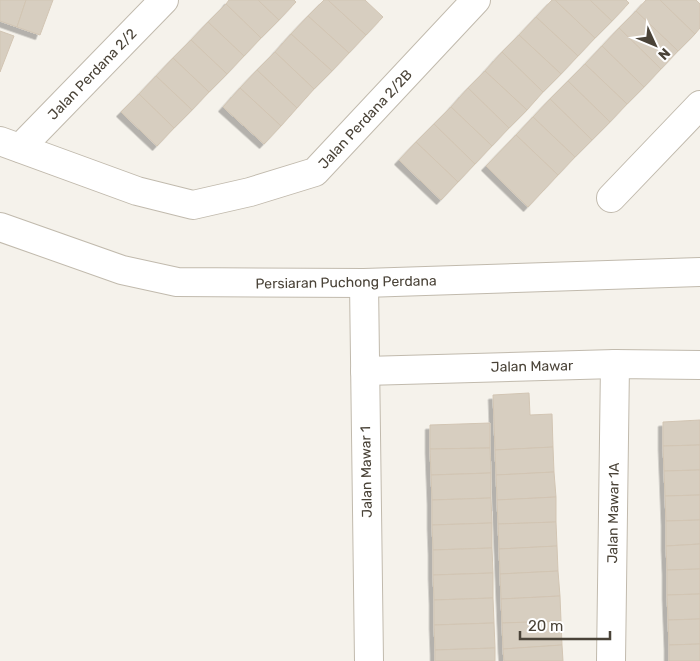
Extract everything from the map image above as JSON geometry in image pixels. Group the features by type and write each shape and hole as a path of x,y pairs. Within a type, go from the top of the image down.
{"street":[{"name":"Jalan Perdana 2/2","path":"10,145 164,0"},
{"name":"Jalan Perdana 2/2B","path":"10,145 137,191 193,205 250,192 315,172 476,0"},
{"path":"610,198 700,105"},
{"name":"Persiaran Puchong Perdana","path":"0,226 122,270 177,282 364,283 700,272"},
{"name":"Jalan Mawar 1","path":"364,283 369,661"},
{"name":"Jalan Mawar","path":"365,371 616,364 700,365"},
{"name":"Jalan Mawar 1A","path":"611,661 616,364"}],"building":[{"path":"0,0 26,0 17,27 0,21"},
{"path":"26,0 53,0 40,35 17,27"},
{"path":"229,0 258,0 279,20 261,38 226,4"},
{"path":"258,0 294,0 296,2 279,20"},
{"path":"324,0 328,0 366,35 349,53 308,16"},
{"path":"328,0 365,0 383,17 366,35"},
{"path":"552,0 555,0 595,38 578,56 536,17"},
{"path":"555,0 590,0 612,21 595,38"},
{"path":"590,0 626,0 629,3 612,21"},
{"path":"646,0 660,0 695,34 678,51 636,11"},
{"path":"660,0 696,0 700,4 700,28 695,34"},
{"path":"226,4 261,38 244,56 208,22"},
{"path":"636,11 678,51 661,69 619,28"},
{"path":"308,16 349,53 332,71 291,34"},
{"path":"536,17 578,56 561,74 519,35"},
{"path":"208,22 244,56 227,74 191,40"},
{"path":"619,28 661,69 644,87 602,46"},
{"path":"0,31 14,36 0,72"},
{"path":"291,34 332,71 314,89 275,52"},
{"path":"519,35 561,74 543,92 502,52"},
{"path":"191,40 227,74 209,92 173,58"},
{"path":"602,46 644,87 627,104 585,64"},
{"path":"275,52 314,89 297,108 257,70"},
{"path":"502,52 543,92 527,110 485,71"},
{"path":"173,58 209,92 192,110 156,76"},
{"path":"585,64 627,104 610,122 568,81"},
{"path":"257,70 297,108 281,126 240,88"},
{"path":"485,71 527,110 509,128 468,88"},
{"path":"156,76 192,110 174,128 139,94"},
{"path":"568,81 610,122 592,140 550,99"},
{"path":"240,88 281,126 264,144 223,107"},
{"path":"468,88 509,128 492,146 451,107"},
{"path":"139,94 174,128 157,146 121,112"},
{"path":"550,99 592,140 575,157 533,117"},
{"path":"451,107 492,146 475,164 434,124"},
{"path":"533,117 575,157 558,175 516,135"},
{"path":"434,124 475,164 458,182 416,142"},
{"path":"516,135 558,175 528,207 486,166"},
{"path":"416,142 458,182 441,200 399,160"},
{"path":"529,393 530,415 552,414 553,447 495,450 493,395"},
{"path":"700,420 700,445 663,446 663,422"},
{"path":"490,423 490,448 430,449 430,425"},
{"path":"700,445 700,470 664,471 663,446"},
{"path":"553,447 554,472 496,475 495,450"},
{"path":"490,448 491,473 431,475 430,449"},
{"path":"700,470 700,495 665,496 664,471"},
{"path":"554,472 556,497 497,500 496,475"},
{"path":"491,473 491,498 432,500 431,475"},
{"path":"700,495 700,520 666,521 665,496"},
{"path":"556,497 556,522 498,524 497,500"},
{"path":"491,498 492,523 432,525 432,500"},
{"path":"700,520 700,544 666,546 666,521"},
{"path":"556,522 557,546 499,549 498,524"},
{"path":"492,523 492,548 433,550 432,525"},
{"path":"700,544 700,569 667,570 666,546"},
{"path":"557,546 558,571 500,574 499,549"},
{"path":"492,548 493,573 433,575 433,550"},
{"path":"700,569 700,594 667,595 667,570"},
{"path":"558,571 560,596 501,599 500,574"},
{"path":"493,573 493,598 434,600 433,575"},
{"path":"700,594 700,619 668,620 667,595"},
{"path":"560,596 561,621 502,623 501,599"},
{"path":"493,598 494,623 434,625 434,600"},
{"path":"700,619 700,644 669,645 668,620"},
{"path":"561,621 562,645 503,649 502,623"},
{"path":"494,623 495,648 435,650 434,625"},
{"path":"700,644 700,661 669,661 669,645"},
{"path":"562,645 563,661 504,661 503,649"},
{"path":"495,648 495,661 435,661 435,650"}]}
